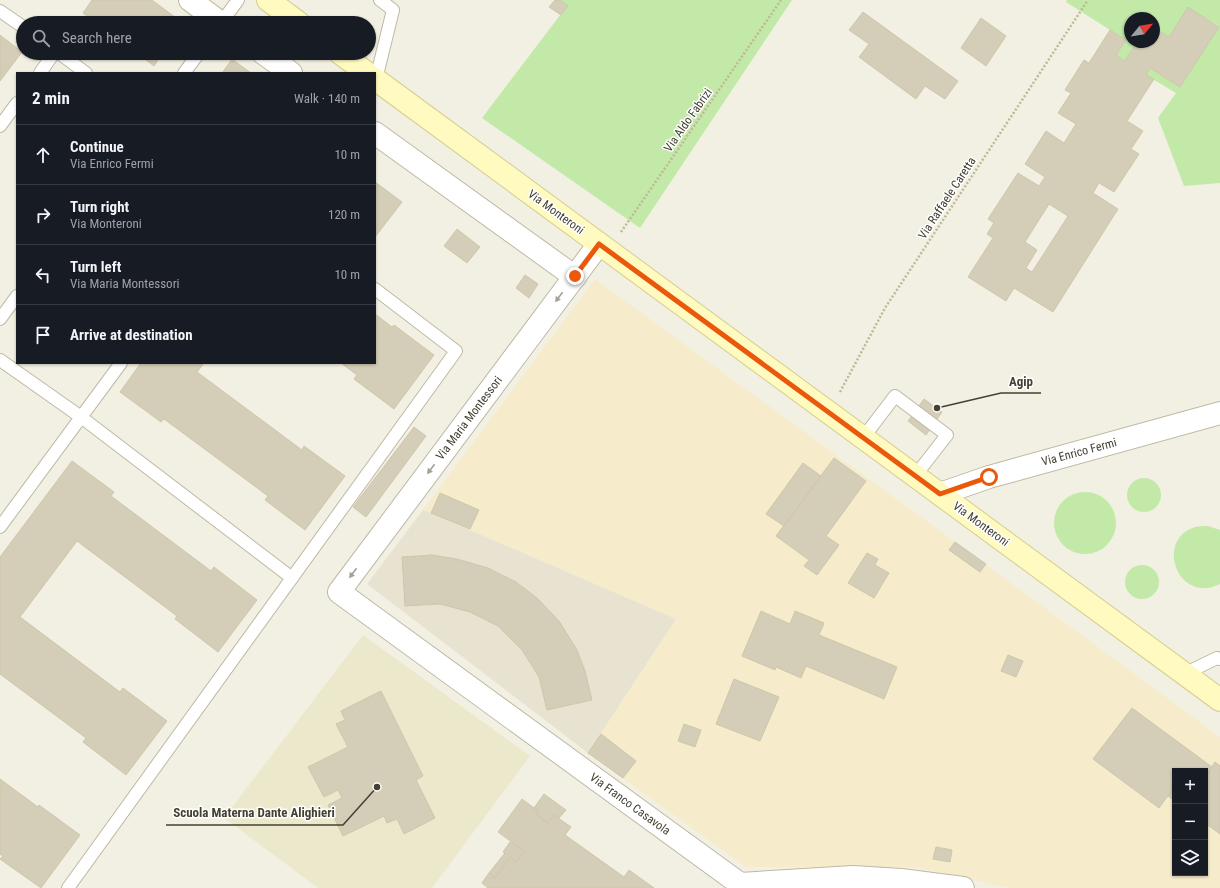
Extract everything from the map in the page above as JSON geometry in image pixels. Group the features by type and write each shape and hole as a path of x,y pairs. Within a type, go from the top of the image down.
{"main road":[{"path":"268,0 290,16"},
{"name":"Via Monteroni","path":"350,60 366,72"},
{"name":"Via Monteroni","path":"376,79 1220,700"}],"street":[{"path":"190,0 212,16"},
{"path":"273,60 290,72"},
{"path":"376,134 575,276"},
{"name":"Via Maria Montessori","path":"339,592 575,276 604,247"},
{"name":"Via Enrico Fermi","path":"940,494 989,477 1220,414"},
{"name":"Via Franco Casavola","path":"339,592 740,884 853,877 901,880 963,888"}],"lane":[{"path":"226,16 238,0"},
{"path":"374,72 393,10 380,0"},
{"path":"0,10 16,22"},
{"path":"41,72 49,60"},
{"path":"68,60 85,72"},
{"path":"185,72 194,60"},
{"path":"0,126 16,104"},
{"path":"68,888 456,351 376,290"},
{"path":"0,319 16,297"},
{"path":"0,360 81,417 292,578"},
{"path":"0,527 120,364"},
{"path":"863,438 895,396 947,435 915,476"},
{"path":"1184,674 1217,658 1220,659"}],"path":[{"name":"Via Aldo Fabrizi","path":"604,247 781,0"},
{"name":"Via Raffaele Caretta","path":"829,412 885,308 1088,0"}],"shaded area":[{"path":"595,279 1220,737 1220,888 1009,888 915,867 746,867 588,753 676,619 423,510"},
{"path":"423,510 676,619 588,753 367,584"},
{"path":"363,635 530,756 432,888 318,888 224,818"}],"green space":[{"path":"560,0 792,0 640,228 482,118 567,6"},
{"path":"1067,0 1220,0 1220,183 1184,186 1158,118 1176,93 1146,75 1150,68 1180,87 1219,26 1189,8 1169,37 1160,32 1160,12 1124,12 1124,39 1066,2"},
{"path":"1124,43 1124,48 1133,48 1125,61 1116,55"},
{"path":"1141,478 1147,478 1151,479 1158,485 1161,495 1160,502 1154,509 1147,512 1141,512 1137,511 1130,505 1127,498 1127,492 1128,488 1134,481"},
{"path":"1085,492 1097,494 1107,501 1114,511 1116,523 1114,535 1107,545 1097,552 1085,554 1073,552 1063,545 1056,535 1054,523 1056,511 1063,501 1073,494"},
{"path":"1208,526 1220,530 1220,584 1205,588 1193,586 1183,579 1176,568 1174,556 1176,544 1183,534 1195,527"},
{"path":"1139,565 1145,565 1149,566 1156,572 1159,582 1158,589 1152,596 1145,599 1139,599 1135,598 1128,592 1125,585 1125,579 1126,575 1132,568"}],"building":[{"path":"92,0 152,0 174,16 87,16 83,13"},
{"path":"555,0 560,0 568,6 561,15 549,7"},
{"path":"1188,7 1219,27 1180,87 1150,68 1146,75 1154,79 1127,121 1143,131 1131,149 1139,154 1114,192 1099,183 1093,193 1118,209 1053,312 1014,288 1006,301 968,277 993,238 987,234 994,223 988,219 1018,173 1039,186 1045,177 1025,164 1046,131 1064,143 1076,124 1058,113 1071,93 1065,90 1084,60 1089,63 1110,30 1124,39 1124,43 1116,55 1125,61 1133,48 1160,48 1160,32 1169,37","holes":["1049,204 1068,216 1032,272 1026,268 1037,250 1025,242"]},
{"path":"863,12 958,81 945,99 925,86 916,99 859,57 869,44 849,30"},
{"path":"981,18 1006,36 986,66 961,48"},
{"path":"0,35 16,47 16,60 0,81"},
{"path":"146,60 158,60 154,66"},
{"path":"231,60 233,60 250,72 223,72"},
{"path":"376,183 402,202 376,236"},
{"path":"457,229 480,247 467,263 444,246"},
{"path":"525,275 538,284 529,298 516,288"},
{"path":"376,315 392,327 394,325 434,355 394,409 354,379 357,375 342,364 376,364"},
{"path":"140,364 203,364 197,372 302,450 304,446 345,476 305,530 265,500 268,496 164,419 161,422 120,392"},
{"path":"924,399 942,412 926,435 908,421"},
{"path":"414,427 426,436 366,517 353,507"},
{"path":"834,458 866,481 826,536 839,545 817,575 804,566 809,560 776,536"},
{"path":"72,461 114,492 111,496 211,571 214,567 257,600 218,652 175,619 177,616 77,541 20,617 120,692 123,688 167,721 126,775 83,742 86,738 0,674 0,557"},
{"path":"803,463 821,476 784,526 766,514"},
{"path":"440,493 479,510 470,529 431,513"},
{"path":"955,542 986,564 980,572 949,550"},
{"path":"867,553 878,559 875,565 889,573 874,598 848,583"},
{"path":"432,555 457,559 488,568 516,582 537,598 559,621 577,650 585,671 592,700 547,710 539,677 522,650 498,626 470,612 440,604 405,606 402,557"},
{"path":"761,611 790,624 795,611 824,623 819,635 897,667 884,699 806,666 801,678 776,667 775,670 742,656"},
{"path":"1008,655 1023,661 1016,677 1001,671"},
{"path":"734,679 779,697 760,741 716,724"},
{"path":"381,691 423,776 416,780 435,818 404,834 397,819 387,823 384,816 343,836 328,805 342,798 338,790 324,797 308,767 348,747 336,724 345,720 341,711"},
{"path":"1132,708 1212,767 1208,773 1208,768 1172,768 1172,790 1159,808 1093,759"},
{"path":"684,724 701,730 695,747 678,741"},
{"path":"601,734 636,761 623,778 588,753"},
{"path":"1215,762 1220,766 1220,834 1208,825 1208,772"},
{"path":"0,779 80,835 41,888 0,859 3,856 0,854"},
{"path":"1172,790 1172,799 1168,796"},
{"path":"544,794 566,810 559,818 554,815 548,823 536,814 538,811 534,808"},
{"path":"522,799 538,811 536,814 548,823 554,815 571,827 565,835 624,877 629,870 654,888 488,888 482,883 489,873 495,878 510,857 516,862 524,851 498,832"},
{"path":"510,842 524,851 516,862 510,857 495,878 489,873 505,853 503,852"},
{"path":"936,847 952,850 950,862 933,859"}],"place":[{"name":"Agip","path":"937,408"},
{"name":"Scuola Materna Dante Alighieri","path":"377,787"}],"route":[{"path":"575,276 599,244 940,494 989,477"}]}
